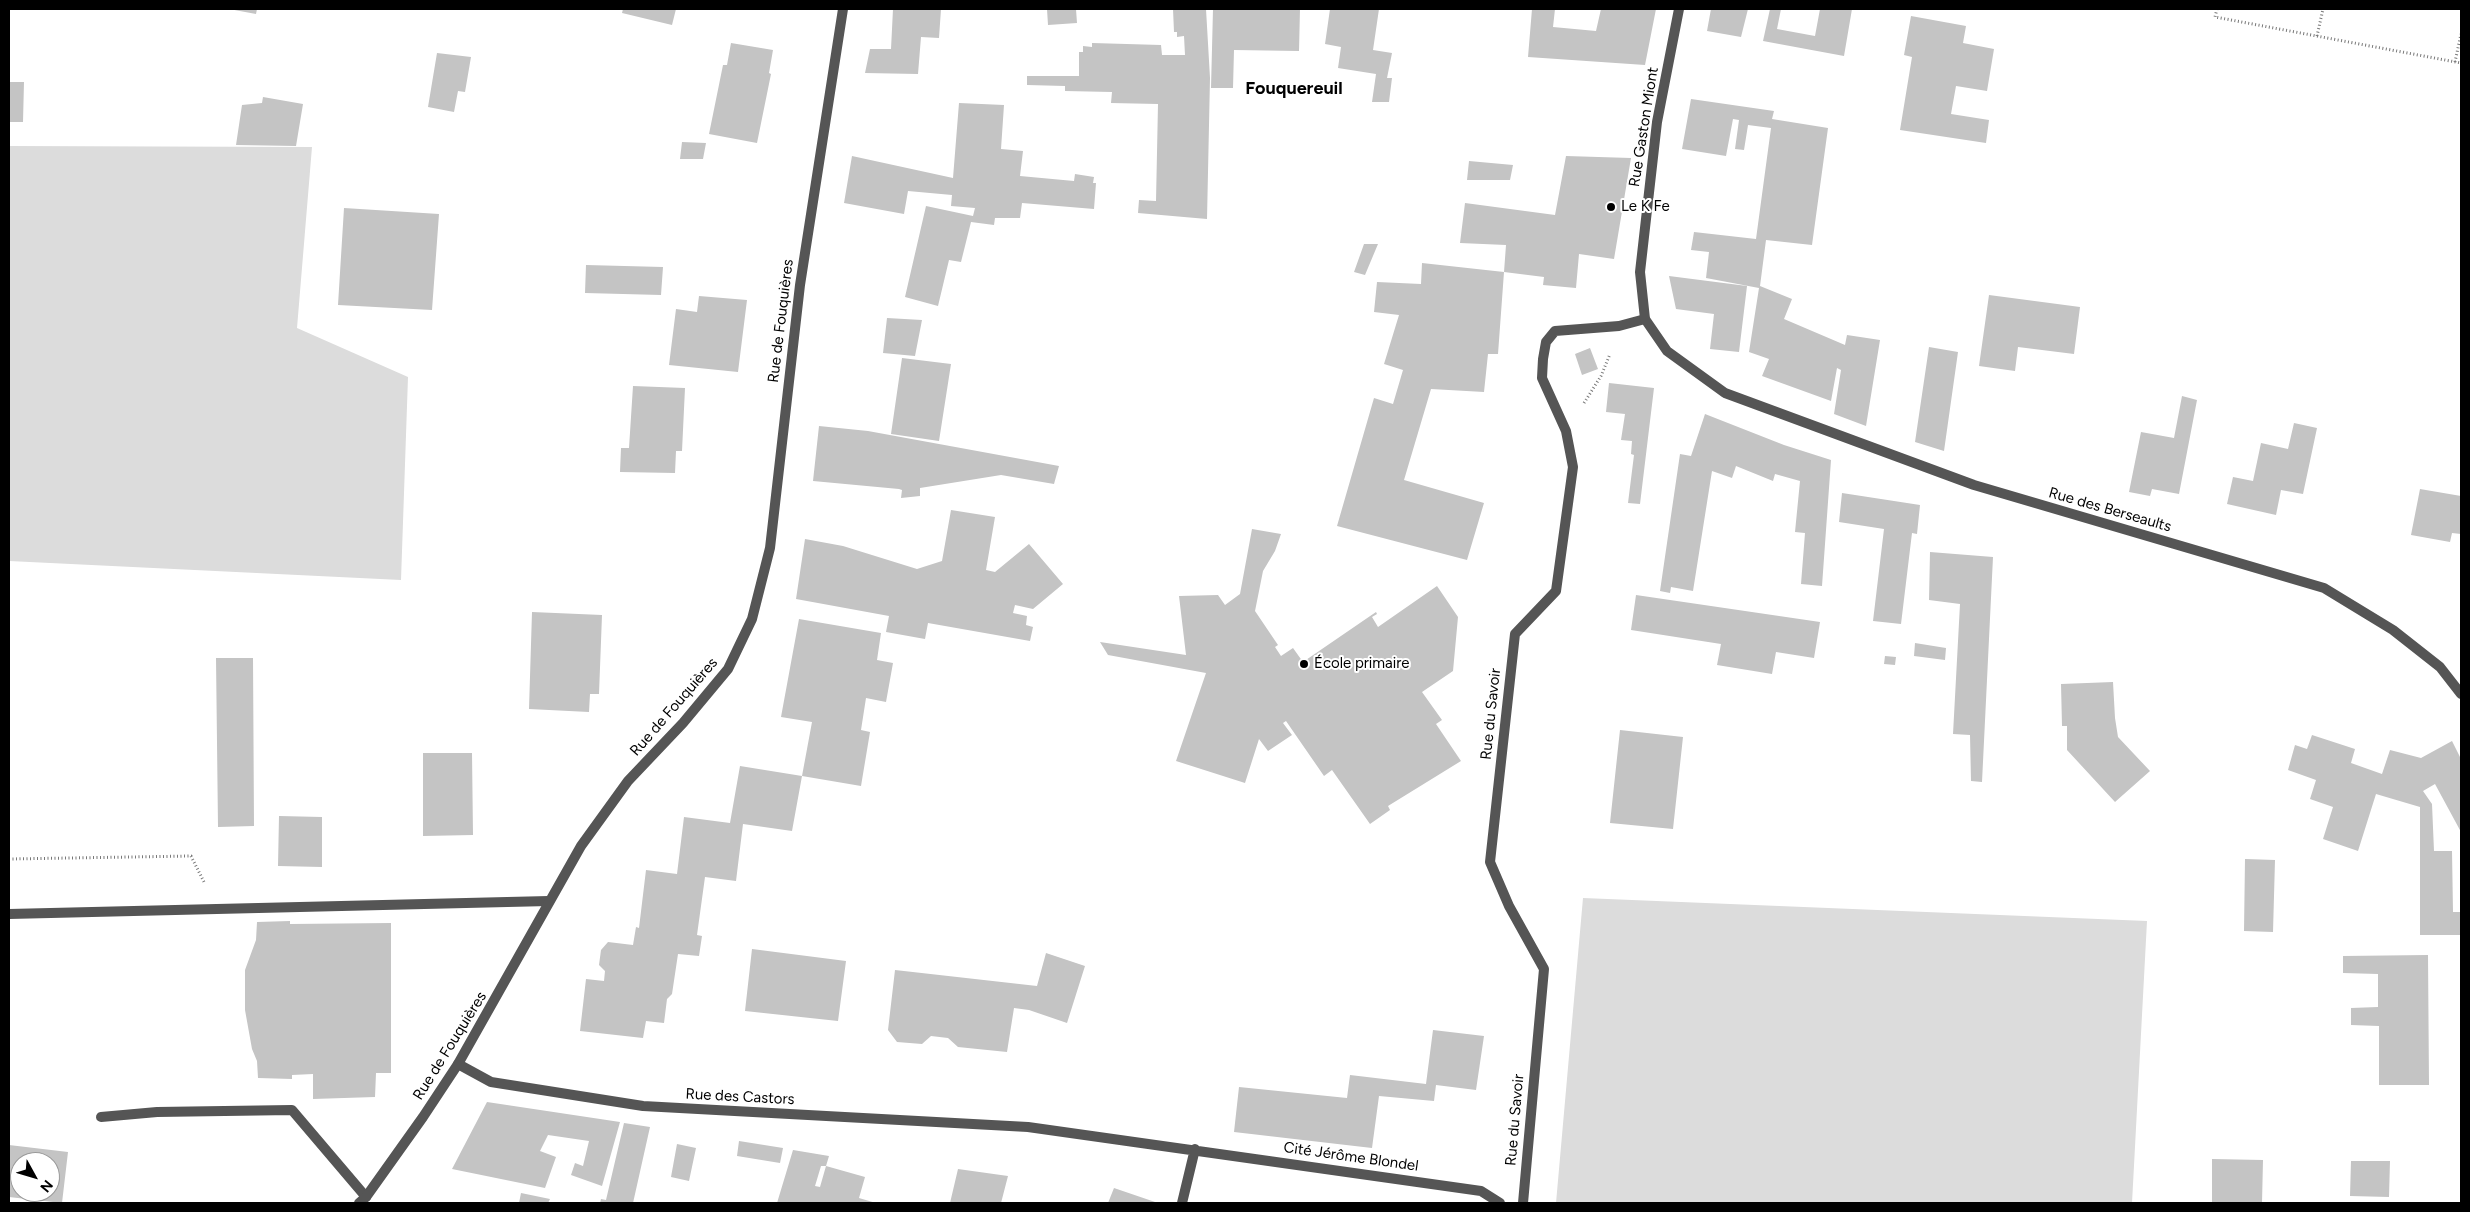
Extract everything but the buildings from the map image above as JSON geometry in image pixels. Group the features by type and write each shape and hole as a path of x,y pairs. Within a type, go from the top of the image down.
{"street":[{"name":"Rue de Fouquières","path":"365,1201 458,1064 581,846 628,782 683,723 728,669 752,619 770,548 800,286 844,9"},
{"name":"Rue Gaston Miont","path":"1679,9 1657,122 1640,272 1645,319 1667,351 1725,393"},
{"name":"Rue du Savoir","path":"1522,1203 1544,969 1509,906 1490,862 1515,634 1556,591 1573,467 1566,431 1542,378 1546,342 1555,331 1590,330 1605,326 1619,326 1645,319"},
{"name":"Rue des Berseaults","path":"1725,393 1974,485 2324,588 2392,630 2424,654 2440,667 2461,694"},
{"path":"9,914 549,902"},
{"name":"Rue des Castors","path":"458,1064 491,1082 643,1106 1028,1127"},
{"path":"101,1117 157,1112 292,1110 365,1201"},
{"name":"Cité Jérôme Blondel","path":"1028,1127 1481,1190 1500,1203"},
{"path":"1182,1203 1195,1149"}],"path":[{"path":"2217,9 2215,18 2461,64"},
{"path":"2317,36 2323,9"},
{"path":"2455,62 2461,34"},
{"path":"1566,431 1601,376 1612,349 1605,326"},
{"path":"9,859 192,856 216,909"}],"shaded area":[{"path":"9,146 312,147 297,328 408,377 401,580 9,561"},
{"path":"1583,898 2147,921 2132,1203 1556,1203"}],"place":[{"name":"Le K Fe","path":"1611,207"},
{"name":"École primaire","path":"1304,664"}],"district":[{"name":"Fouquereuil","path":"1294,89"}]}
